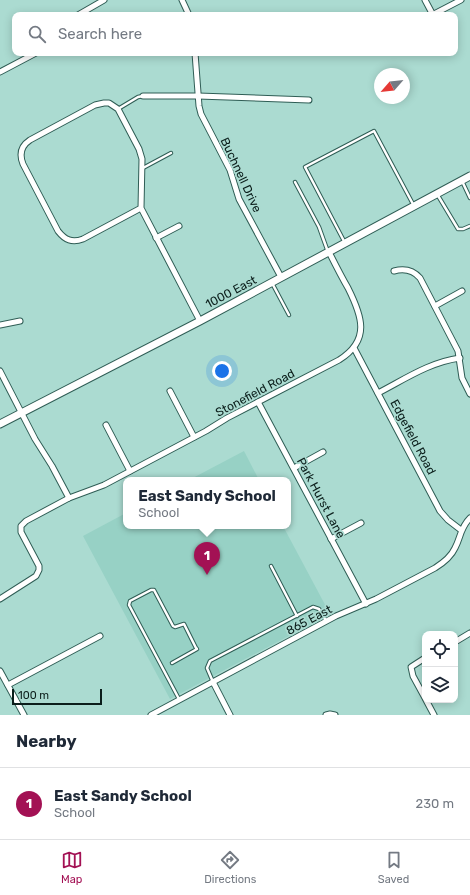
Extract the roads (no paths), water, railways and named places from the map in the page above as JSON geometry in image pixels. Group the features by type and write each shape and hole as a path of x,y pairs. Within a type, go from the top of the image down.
{"street":[{"path":"83,12 104,0"},
{"path":"182,0 188,12"},
{"path":"426,0 432,12"},
{"path":"439,12 461,0"},
{"path":"0,72 29,56"},
{"name":"Buchnell Drive","path":"195,56 201,114 230,170 239,199 281,278"},
{"path":"143,96 198,96 309,100"},
{"path":"141,208 83,239 72,241 65,238 58,231 23,164 21,159 21,151 30,140 96,105 104,103 116,107 140,149 142,159 141,208 200,321"},
{"name":"1000 East","path":"0,424 200,321 470,176"},
{"path":"156,238 179,226"},
{"path":"329,252 356,304 359,313 361,323 360,332 354,348"},
{"path":"394,271 406,270 416,273 420,278 455,344 460,358 462,378 470,394"},
{"path":"435,306 462,291"},
{"path":"0,325 20,321"},
{"name":"Edgefield Road","path":"354,348 443,516 461,530"},
{"name":"Stonefield Road","path":"0,599 36,576 39,570 39,566 21,532 21,526 26,521 69,498 104,485 339,360 354,348"},
{"path":"378,393 432,364 460,358"},
{"path":"0,371 69,498"},
{"path":"170,391 194,437"},
{"name":"Park Hurst Lane","path":"258,402 366,604"},
{"path":"106,425 130,471"},
{"path":"294,468 323,452"},
{"name":"865 East","path":"151,715 326,622 366,604 443,563 455,548 461,530 470,518"},
{"path":"331,539 361,523"},
{"path":"458,640 470,634"},
{"path":"8,685 100,636"},
{"path":"422,660 411,667 413,676 422,692"},
{"path":"0,671 24,715"},
{"path":"213,682 230,715"},
{"path":"428,703 434,715"},
{"path":"326,715 335,714"}],"lane":[{"path":"116,107 143,96"},
{"path":"346,243 305,167 374,131 414,206"},
{"path":"141,168 171,153"},
{"path":"461,180 470,198"},
{"path":"295,182 319,227 329,252"},
{"path":"437,193 455,226 460,230 470,226"},
{"path":"272,282 288,315"},
{"path":"271,566 297,616"},
{"path":"172,663 197,650 184,624 175,627 173,626 154,590 151,590 130,601 129,606 180,700"},
{"path":"213,682 207,668 210,661 316,607 319,609 326,622"}],"place":[{"name":"East Sandy School","path":"207,575"}]}
